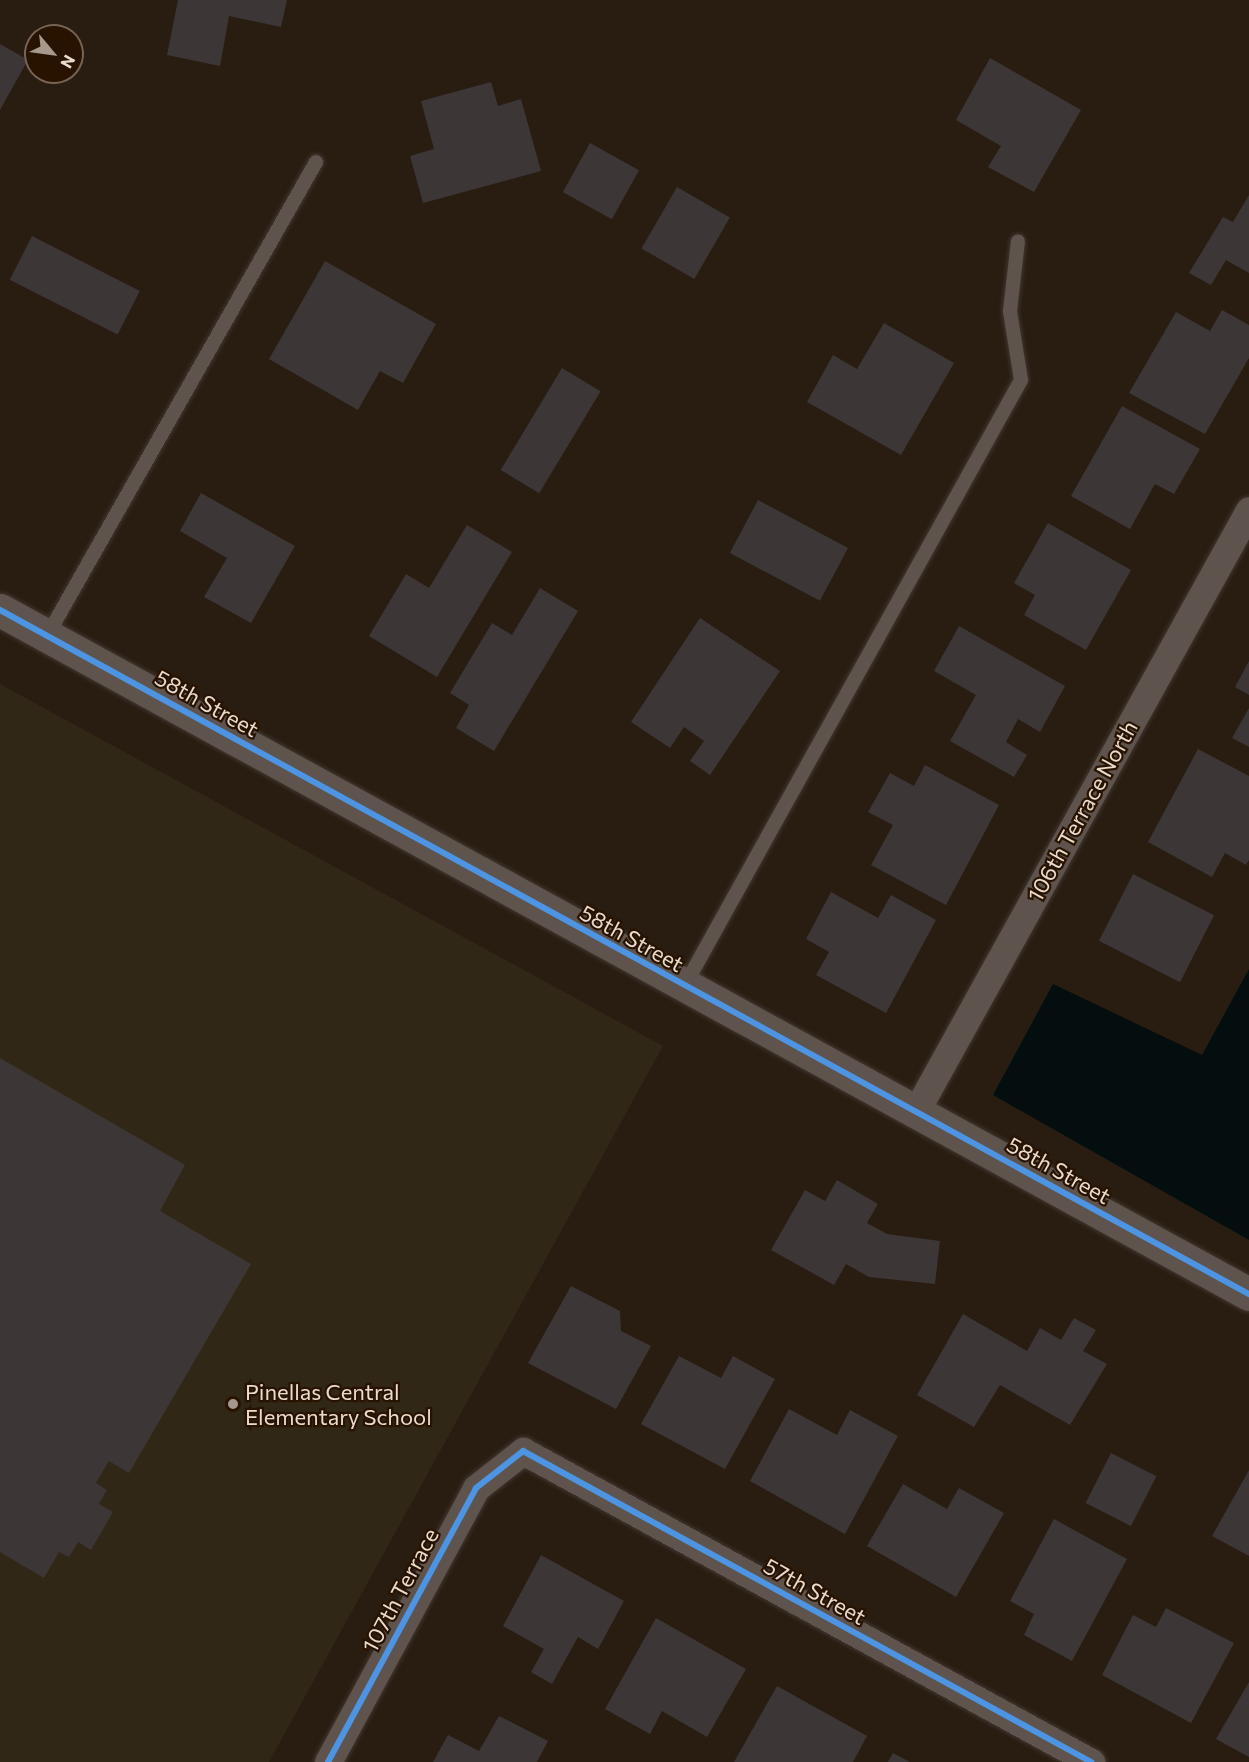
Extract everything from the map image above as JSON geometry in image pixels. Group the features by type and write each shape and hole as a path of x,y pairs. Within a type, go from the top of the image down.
{"street":[{"name":"106th Terrace North","path":"915,1113 1249,510"},
{"name":"58th Street","path":"0,610 1249,1294"},
{"name":"107th Terrace","path":"328,1762 476,1488 522,1451"},
{"name":"57th Street","path":"522,1451 1091,1762"}],"lane":[{"path":"47,636 316,162"},
{"path":"684,986 1022,380 1010,311 1018,242"}],"shaded area":[{"name":"Pinellas Central Elementary School","path":"0,684 663,1046 269,1762 0,1762"},
{"path":"1249,969 1249,1240 993,1095 1053,984 1202,1055"}],"building":[{"path":"178,0 287,0 281,27 229,16 220,66 167,55"},
{"path":"0,44 24,58 24,67 0,110"},
{"path":"990,58 1081,110 1034,192 988,167 1001,146 956,120"},
{"path":"491,82 498,106 521,99 541,171 423,203 410,156 434,149 421,101"},
{"path":"590,143 639,170 612,219 563,192"},
{"path":"677,187 730,218 694,279 642,248"},
{"path":"1249,195 1249,273 1226,260 1211,285 1189,273 1223,217 1233,222"},
{"path":"32,236 140,291 118,335 10,280"},
{"path":"325,261 436,324 403,383 380,371 358,410 269,359"},
{"path":"1222,310 1249,325 1249,358 1205,434 1129,393 1176,312 1210,331"},
{"path":"884,323 954,363 901,455 807,402 833,355 857,369"},
{"path":"562,368 601,391 539,493 501,470"},
{"path":"1122,406 1200,449 1174,494 1155,484 1130,529 1071,496"},
{"path":"201,493 295,546 251,623 204,597 227,558 180,531"},
{"path":"758,500 848,548 820,601 730,553"},
{"path":"1048,523 1131,570 1086,650 1024,615 1035,595 1014,583"},
{"path":"467,525 512,552 437,677 369,636 406,574 429,588"},
{"path":"540,588 578,611 494,751 456,728 469,705 450,693 492,623 512,635"},
{"path":"700,618 780,671 710,775 690,761 704,741 684,727 670,748 631,722"},
{"path":"959,626 1065,686 1040,732 1018,719 1006,742 1027,755 1014,777 950,741 976,695 934,671"},
{"path":"1249,661 1249,695 1235,687"},
{"path":"1249,708 1249,747 1232,738"},
{"path":"1198,749 1249,776 1249,860 1246,865 1225,853 1212,877 1148,842"},
{"path":"925,765 999,805 946,905 871,865 893,825 868,812 890,773 914,786"},
{"path":"1133,874 1214,915 1180,982 1099,941"},
{"path":"831,892 878,918 891,895 936,920 886,1013 816,975 829,952 806,939"},
{"path":"0,1058 185,1165 160,1211 251,1264 129,1473 109,1461 96,1483 107,1490 99,1504 113,1512 91,1550 78,1542 69,1557 59,1552 44,1578 0,1552"},
{"path":"837,1180 878,1204 867,1223 887,1234 940,1241 935,1284 869,1277 846,1264 834,1285 771,1250 805,1190 825,1201"},
{"path":"571,1286 620,1311 621,1331 651,1346 616,1409 528,1363"},
{"path":"963,1314 1027,1351 1040,1328 1061,1340 1074,1318 1096,1330 1083,1351 1107,1364 1070,1425 1000,1385 974,1427 917,1395"},
{"path":"679,1356 721,1378 733,1356 775,1379 725,1469 641,1424"},
{"path":"789,1409 837,1435 850,1410 898,1436 845,1534 750,1481"},
{"path":"1111,1453 1156,1476 1131,1526 1086,1503"},
{"path":"1249,1470 1249,1556 1212,1536"},
{"path":"903,1484 947,1509 959,1488 1004,1513 956,1597 867,1546"},
{"path":"1054,1519 1127,1559 1072,1661 1024,1635 1034,1614 1010,1601"},
{"path":"541,1555 624,1601 598,1649 578,1637 552,1684 531,1672 544,1649 503,1626"},
{"path":"1166,1608 1234,1643 1191,1723 1102,1675 1133,1615 1156,1627"},
{"path":"656,1618 746,1669 707,1737 662,1711 650,1734 605,1709"},
{"path":"1249,1682 1249,1757 1216,1739"},
{"path":"777,1686 867,1736 853,1762 734,1762"},
{"path":"499,1716 548,1741 537,1762 433,1762 448,1735 479,1751"},
{"path":"893,1753 910,1762 888,1762"}],"cycle path":[{"path":"0,610 1249,1294"},
{"path":"328,1762 476,1488 523,1451 1091,1762"}],"place":[{"name":"Pinellas Central Elementary School","path":"233,1404"}]}
